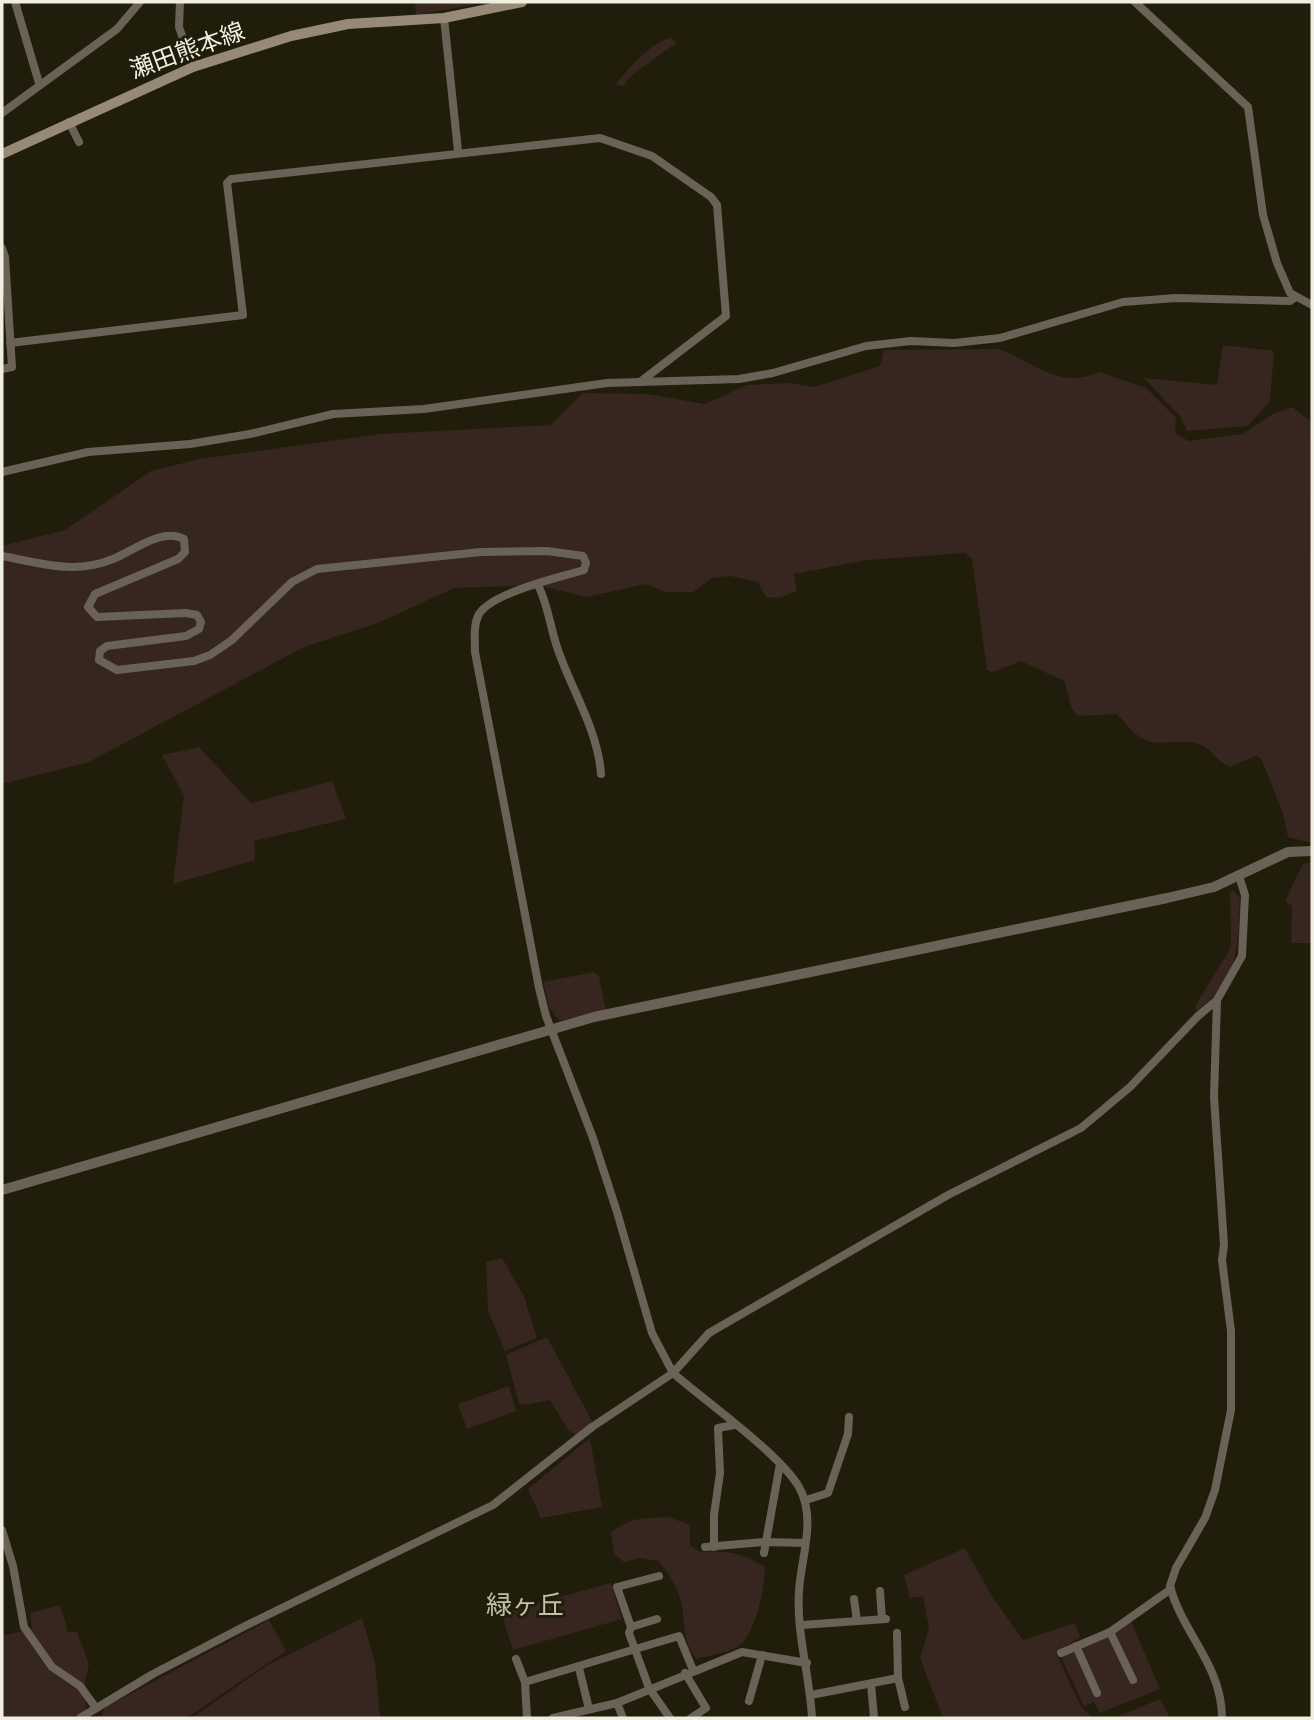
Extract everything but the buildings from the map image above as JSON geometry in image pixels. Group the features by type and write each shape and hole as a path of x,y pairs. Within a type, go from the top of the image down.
{"main road":[{"name":"瀬田熊本線","path":"2,155 193,67 332,26 444,18 522,2"}],"street":[{"path":"15,2 39,83"},
{"path":"2,113 39,83 117,29 139,2"},
{"path":"180,2 180,27 193,67"},
{"path":"1135,2 1248,107 1263,215 1277,263 1286,286 1296,297 1312,305"},
{"path":"444,18 458,152"},
{"path":"69,122 79,142"},
{"path":"10,343 243,315 226,183 231,179 600,138 652,156 711,197 717,205 726,316 640,382"},
{"path":"2,248 5,257 12,367 2,369"},
{"path":"2,472 88,452 190,444 250,434 332,414 425,409 607,383 740,379 773,373 866,346 911,341 954,344 1000,338 1123,302 1175,298 1290,302 1296,297"},
{"path":"2,556 65,569 111,560 166,536 177,535 184,539 185,552 178,559 94,594 89,600 88,607 97,617 186,612 197,615 201,622 200,629 186,636 107,646 100,650 99,660 117,670 194,661 210,655 232,640 292,582 317,569 481,552 547,551 583,556 586,563 584,570 505,596 484,608 475,625 475,652 539,988 551,1031 593,1138 652,1334 673,1373 780,1464 796,1482 806,1500 808,1517 799,1593 812,1718"},
{"path":"538,586 545,600 557,646 598,746 601,774"},
{"path":"2,1189 299,1105 480,1048 551,1031 594,1017 1167,898 1214,887 1272,857 1288,852 1312,851"},
{"path":"80,1718 246,1626 493,1505 592,1427 673,1373 709,1333 947,1195 1081,1128 1130,1087 1198,1016 1217,1000 1242,956 1245,895 1239,876"},
{"path":"1217,1000 1214,1097 1224,1245 1222,1260 1231,1331 1231,1410 1215,1490 1194,1541 1176,1568 1171,1589 1210,1664 1220,1695 1222,1718"},
{"path":"806,1500 828,1493 848,1434 849,1417"},
{"path":"734,1425 718,1428 720,1473 709,1547 765,1542 805,1543"},
{"path":"764,1553 780,1464"},
{"path":"2,1530 13,1566 24,1627 52,1667 80,1686 96,1708"},
{"path":"659,1576 617,1587 631,1628 629,1633 649,1688 670,1718"},
{"path":"1061,1653 1110,1632 1171,1589"},
{"path":"802,1625 884,1619 880,1591"},
{"path":"855,1600 857,1621"},
{"path":"631,1628 657,1619"},
{"path":"1110,1632 1133,1680"},
{"path":"897,1633 898,1678 905,1707"},
{"path":"525,1682 679,1636 689,1672 706,1708 691,1718"},
{"path":"1076,1646 1097,1693"},
{"path":"550,1718 617,1703 742,1652 807,1663"},
{"path":"749,1701 762,1654"},
{"path":"516,1659 525,1682 527,1718"},
{"path":"579,1668 589,1709"},
{"path":"811,1695 898,1678"},
{"path":"871,1684 874,1718"},
{"path":"617,1703 623,1718"}],"shaded area":[{"path":"415,2 488,2 416,15"},
{"path":"671,37 676,43 631,76 623,86 616,84 647,51"},
{"path":"1223,345 1274,351 1270,401 1248,426 1187,431 1181,417 1144,378 1217,385"},
{"path":"998,349 1059,376 1084,377 1099,372 1146,388 1176,418 1175,433 1189,441 1242,434 1273,414 1292,407 1310,421 1312,843 1288,837 1283,813 1261,758 1255,756 1230,767 1199,744 1157,743 1141,738 1117,714 1078,716 1072,709 1064,681 1021,661 992,672 987,670 972,559 965,553 867,560 794,574 797,591 779,598 766,597 758,582 730,576 712,578 693,592 665,592 646,584 586,597 538,585 454,588 378,623 304,647 89,762 2,784 2,546 65,530 151,471 199,459 380,434 551,425 582,393 647,394 705,404 747,385 788,383 815,387 880,366 884,350"},
{"path":"199,747 251,803 332,781 346,819 254,841 255,860 173,884 184,796 162,755"},
{"path":"1312,862 1312,943 1291,943 1292,906 1285,901 1303,864"},
{"path":"1233,890 1240,898 1234,960 1222,985 1198,1011 1195,1009 1196,1005 1231,947 1230,893"},
{"path":"594,972 599,976 606,1010 559,1021 549,1007 543,982"},
{"path":"502,1258 524,1296 537,1338 505,1351 488,1311 486,1262"},
{"path":"547,1337 594,1425 576,1435 568,1430 550,1400 524,1405 519,1403 506,1355"},
{"path":"509,1386 516,1411 467,1429 458,1404"},
{"path":"590,1438 602,1507 541,1518 528,1489"},
{"path":"669,1517 690,1525 690,1545 700,1552 734,1553 764,1566 762,1596 755,1620 745,1639 736,1648 697,1659 686,1639 679,1596 659,1561 640,1558 624,1562 614,1554 611,1533 617,1528 638,1519"},
{"path":"965,1548 991,1595 1023,1640 1075,1623 1080,1637 1056,1653 1081,1707 1093,1718 943,1718 920,1658 929,1628 923,1596 910,1598 904,1575"},
{"path":"611,1583 622,1619 513,1650 501,1613"},
{"path":"60,1605 68,1632 77,1632 89,1664 85,1682 86,1710 71,1718 2,1718 2,1636 32,1629 30,1613"},
{"path":"362,1618 375,1662 380,1718 192,1718 266,1666"},
{"path":"269,1620 286,1651 186,1718 102,1717 104,1708"},
{"path":"1131,1621 1160,1689 1100,1713 1094,1702 1084,1706 1060,1655"},
{"path":"1160,1699 1170,1718 1114,1718"}],"district":[{"name":"緑ヶ丘","path":"525,1605"}]}
